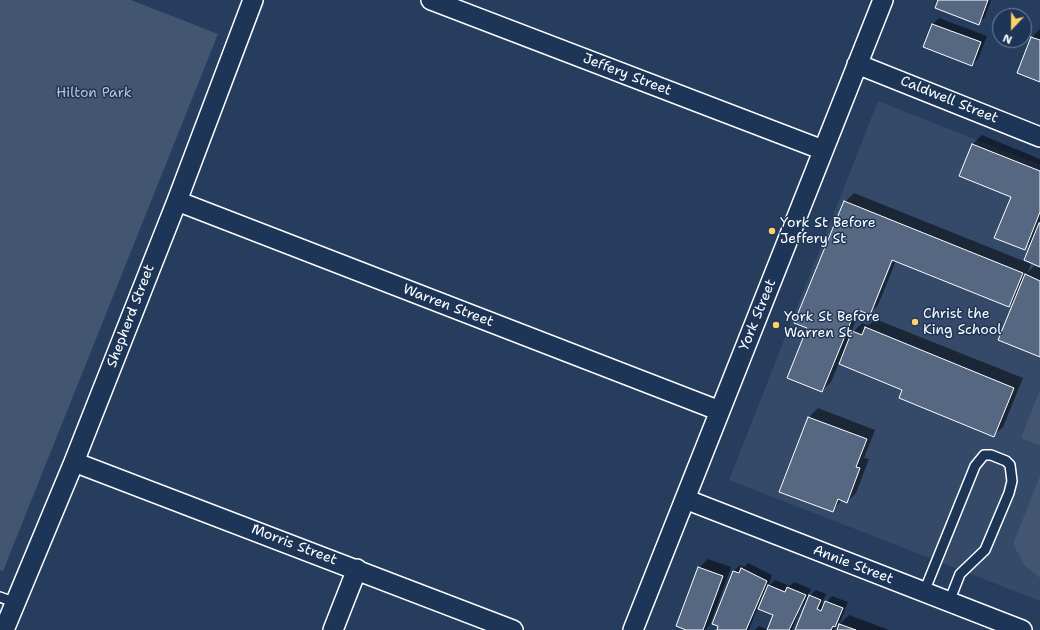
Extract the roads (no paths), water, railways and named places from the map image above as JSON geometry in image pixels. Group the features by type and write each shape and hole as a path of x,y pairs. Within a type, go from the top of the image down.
{"street":[{"name":"Shepherd Street","path":"4,630 8,600 74,462 177,201 253,0"},
{"name":"Jeffery Street","path":"431,0 823,150"},
{"name":"York Street","path":"633,630 883,0"},
{"name":"Caldwell Street","path":"857,64 1040,137"},
{"name":"Warren Street","path":"177,201 720,411"},
{"name":"Morris Street","path":"74,462 357,569 513,630"},
{"name":"Annie Street","path":"685,499 1022,630"},
{"path":"333,630 357,569"}],"lane":[{"path":"924,592 975,466 984,455 991,455 1009,463 1012,481 1009,493 985,550 960,574 948,602"}],"place":[{"name":"York St Before Jeffery St","path":"772,231"},
{"name":"Christ the King School","path":"915,322"},
{"name":"York St Before Warren St","path":"776,325"}],"park label":[{"name":"Hilton Park","path":"94,93"}]}
